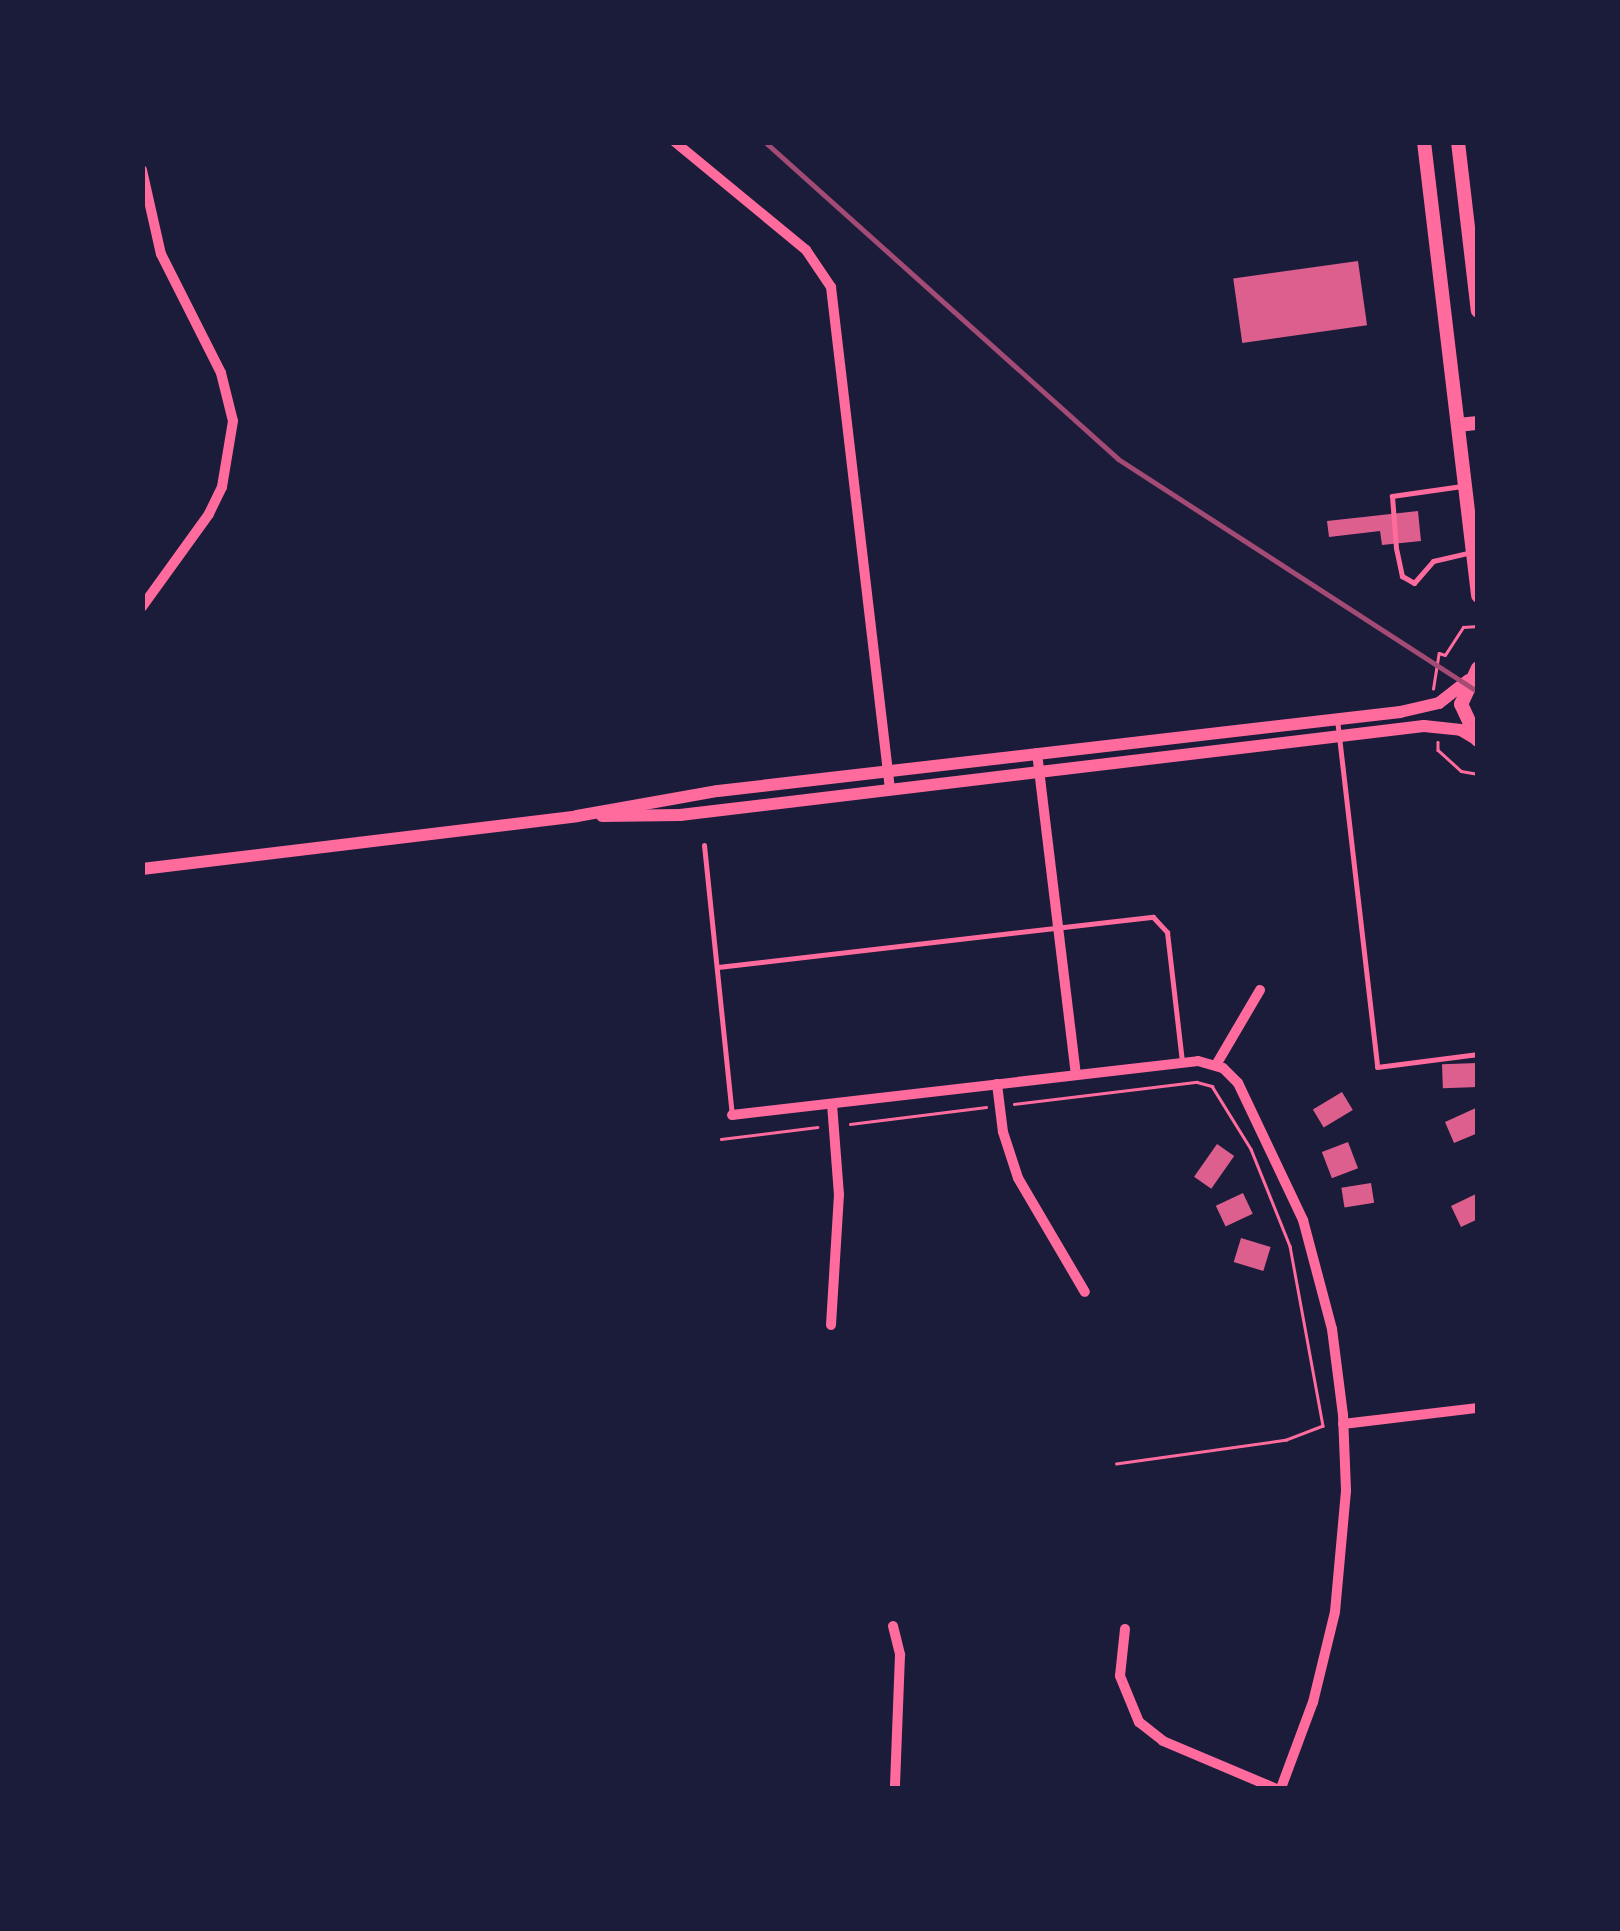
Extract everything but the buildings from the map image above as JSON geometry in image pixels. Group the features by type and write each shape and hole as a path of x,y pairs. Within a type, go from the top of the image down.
{"main road":[{"path":"1424,142 1478,596"},
{"path":"1461,148 1478,310"},
{"path":"1458,425 1478,423"},
{"path":"1477,740 1462,710 1478,656"}],"street":[{"path":"675,142 806,250 831,287 890,789"},
{"path":"142,170 161,254 221,373 233,421 231,453 209,514 142,606"},
{"path":"577,816 640,802 1436,705 1472,675"},
{"path":"142,868 577,816 680,814 1339,735 1437,726 1477,740"},
{"path":"1037,753 1076,1075"},
{"path":"1216,1064 1260,990"},
{"path":"732,1115 1182,1062 1216,1064 1253,1108 1303,1220 1332,1329 1343,1424 1344,1536 1335,1612 1313,1702 1277,1788 1163,1742 1139,1722 1120,1676 1125,1630"},
{"path":"998,1084 999,1106 1018,1178 1085,1292"},
{"path":"831,1324 838,1195 832,1104"},
{"path":"1343,1424 1478,1408"},
{"path":"893,1626 900,1655 894,1788"}],"lane":[{"path":"1465,485 1392,496 1405,580 1418,582 1439,557 1472,552"},
{"path":"1337,718 1377,1067 1478,1054"},
{"path":"704,845 732,1115"},
{"path":"718,967 1145,916 1164,925 1182,1062"}],"path":[{"path":"1436,705 1437,656 1463,627 1478,626"},
{"path":"1437,726 1438,750 1468,775 1478,774"},
{"path":"722,1139 1204,1083 1218,1091 1251,1150 1290,1246 1323,1426 1287,1440 1116,1464"}],"railway":[{"path":"765,142 1118,459 1478,692"}]}
